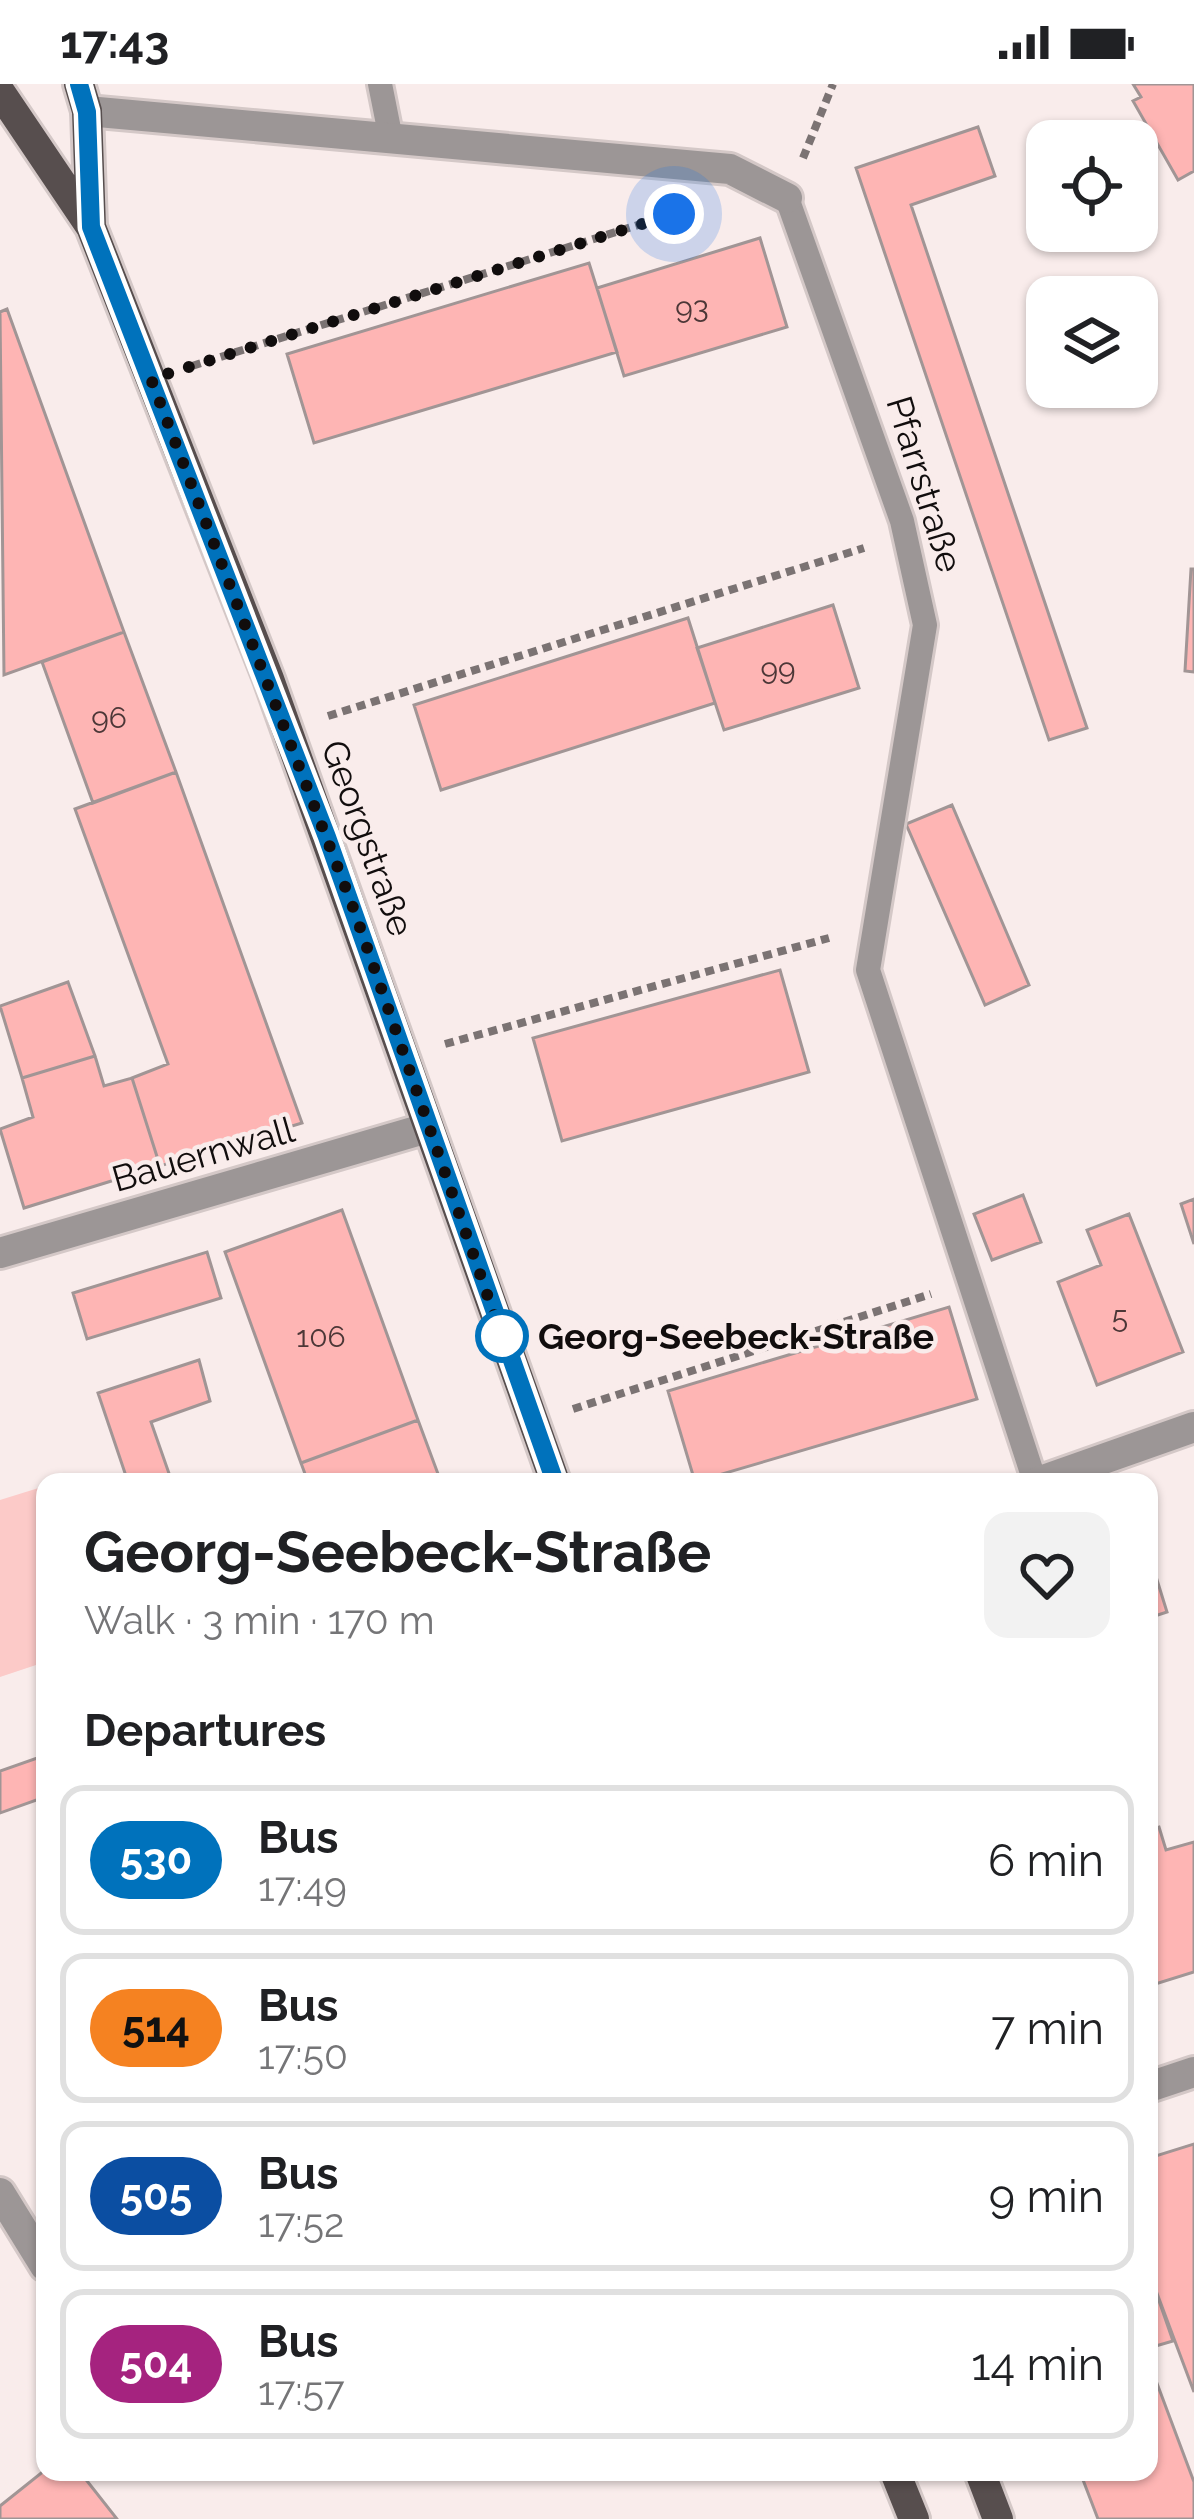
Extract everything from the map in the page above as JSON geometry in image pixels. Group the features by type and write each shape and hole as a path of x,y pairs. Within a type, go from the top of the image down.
{"main road":[{"name":"Georgstraße","path":"0,92 91,227 287,729 552,1473"},
{"name":"Georgstraße","path":"83,98 91,227"},
{"path":"899,2481 914,2519"},
{"path":"983,2481 998,2519"}],"street":[{"path":"83,98 391,139 730,169 774,192"},
{"name":"Bauernwall","path":"0,1253 428,1128"},
{"path":"1063,1473 1194,1427"},
{"path":"1158,2083 1194,2072"},
{"path":"0,2193 36,2251"}],"lane":[{"path":"380,84 391,139"},
{"name":"Pfarrstraße","path":"774,192 905,536 925,625 868,970 1034,1473"}],"path":[{"path":"151,379 774,192 833,84"},
{"path":"287,729 905,536"},
{"path":"403,1056 875,925"},
{"path":"532,1422 970,1282"}],"shaded area":[{"path":"36,1489 36,1665 0,1677 0,1500"}],"building":[{"path":"1133,84 1194,84 1194,171 1178,180 1158,145 1158,120 1144,120 1133,101 1141,97"},
{"path":"978,127 995,176 911,205 1087,728 1049,740 856,168"},
{"path":"760,238 787,327 624,376 597,288"},
{"path":"589,263 617,352 314,443 287,354"},
{"path":"7,309 124,632 4,675 0,312"},
{"path":"1194,569 1194,672 1185,671"},
{"path":"833,605 859,688 724,730 697,648"},
{"path":"688,618 715,703 441,790 414,705"},
{"path":"124,632 176,772 93,803 42,662"},
{"path":"176,772 302,1123 160,1166 132,1078 168,1064 75,809"},
{"path":"952,805 1029,985 985,1005 906,824"},
{"path":"780,970 809,1072 562,1141 533,1038"},
{"path":"68,982 95,1056 22,1078 0,1006"},
{"path":"95,1056 104,1086 132,1078 160,1166 24,1208 0,1129 33,1117 22,1078"},
{"path":"1023,1195 1041,1242 992,1260 974,1214"},
{"path":"1194,1199 1194,1244 1181,1204"},
{"path":"342,1210 418,1420 301,1463 225,1252"},
{"path":"1129,1214 1183,1352 1097,1385 1058,1282 1101,1265 1087,1230"},
{"path":"207,1252 221,1298 87,1339 73,1293"},
{"path":"949,1307 977,1399 726,1473 692,1473 668,1391"},
{"path":"199,1360 210,1401 151,1422 169,1473 125,1473 98,1393"},
{"path":"418,1420 438,1473 305,1473 301,1463"},
{"path":"1158,1583 1167,1612 1158,1615"},
{"path":"36,1758 36,1800 0,1813 0,1771"},
{"path":"1158,1827 1166,1850 1194,1842 1194,1972 1158,1983"},
{"path":"1194,2144 1194,2392 1158,2296 1158,2155"},
{"path":"1158,2298 1173,2341 1158,2345"},
{"path":"1158,2386 1194,2482 1194,2519 1098,2519 1083,2481 1158,2481"},
{"path":"36,2477 36,2481 87,2481 117,2519 0,2519 0,2506"}],"bus line":[{"name":"530","path":"79,84 87,112 91,227 354,910 552,1473"}],"place":[{"name":"Georg-Seebeck-Straße","path":"502,1336"}],"route":[{"path":"502,1336 505,1346 354,910 151,379 674,214"}]}
